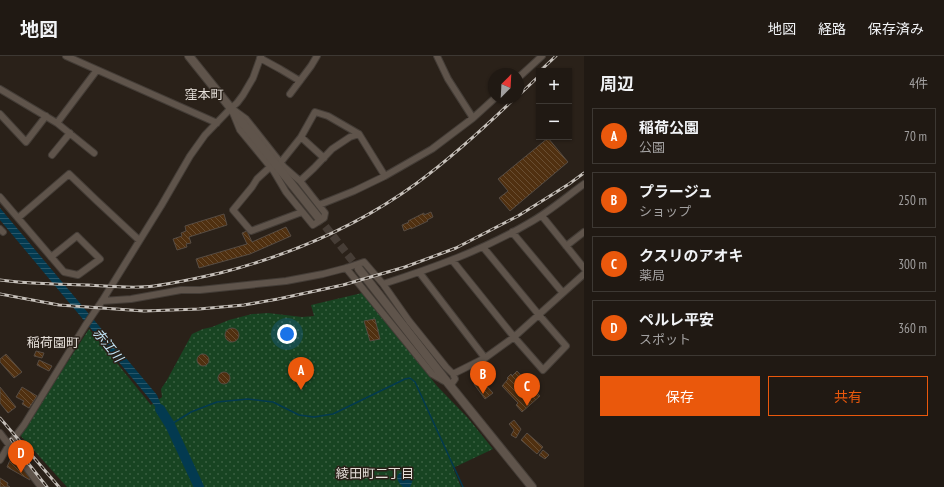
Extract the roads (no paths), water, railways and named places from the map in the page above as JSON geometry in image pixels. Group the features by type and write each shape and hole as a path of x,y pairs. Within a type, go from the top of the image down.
{"street":[{"path":"66,56 217,123"},
{"path":"189,56 318,217"},
{"path":"290,94 317,56"},
{"path":"437,56 448,79 473,118"},
{"path":"524,72 542,56"},
{"path":"0,460 24,425 102,301 190,156 205,135 243,95 253,78 260,57 300,81"},
{"path":"57,123 97,70"},
{"path":"0,89 57,123 94,153"},
{"path":"319,204 354,191 385,176 432,149 473,118 488,104"},
{"path":"230,108 246,119 284,166 300,181 325,213 324,218 313,225 286,192 270,167 240,130 230,108"},
{"path":"281,162 301,137 315,112 328,116 359,134 385,176"},
{"path":"0,114 26,142 46,116"},
{"path":"52,155 70,133"},
{"path":"300,181 332,149 350,137 359,134"},
{"path":"301,137 324,158"},
{"path":"270,167 258,179 233,210 251,231 302,212"},
{"path":"18,218 69,174 139,240"},
{"path":"383,284 452,260 483,247 542,216 584,184"},
{"path":"0,197 51,257 64,272 78,275 100,259 77,236 51,257"},
{"path":"542,216 584,268"},
{"path":"512,232 563,293"},
{"path":"566,246 584,232"},
{"path":"452,260 514,337 544,370 566,346 483,247"},
{"path":"102,301 131,299 181,290 200,290 286,281 323,274 364,262 383,284 409,321 446,367 454,374 455,379 449,385"},
{"path":"346,268 432,374 449,385"},
{"path":"359,269 449,385 532,487"},
{"path":"419,272 485,358"},
{"path":"454,374 485,358 514,337 584,274"},
{"path":"0,434 41,487"}],"water":[{"path":"0,208 157,395 170,427 148,397 0,220"},
{"path":"405,471 411,473 413,477 410,487 403,487 397,478 401,472"}],"waterway":[{"path":"170,425 191,412 217,402 248,399 273,402 299,415 314,417 333,414 405,379 410,378 415,382 463,487"},
{"name":"赤江川","path":"160,409 170,425 199,487"}],"tunnel":[{"path":"318,217 359,269"}],"railway":[{"path":"543,68 556,56"},
{"path":"524,90 536,79"},
{"path":"0,280 44,284 146,287 179,282 246,266 298,248 347,226 371,213 430,173 455,153 509,104"},
{"path":"0,294 59,305 144,311 199,309 244,305 278,299 343,285 405,267 456,248 518,216 584,173"},
{"path":"0,418 59,487"},
{"path":"11,439 47,487"}],"place":[{"name":"稲荷公園","path":"301,390"},
{"name":"プラージュ","path":"483,394"},
{"name":"クスリのアオキ","path":"527,406"},
{"name":"ペルレ平安","path":"21,473"}],"district":[{"name":"窪本町","path":"204,94"},
{"name":"稲荷園町","path":"53,342"},
{"name":"綾田町二丁目","path":"375,473"}]}
